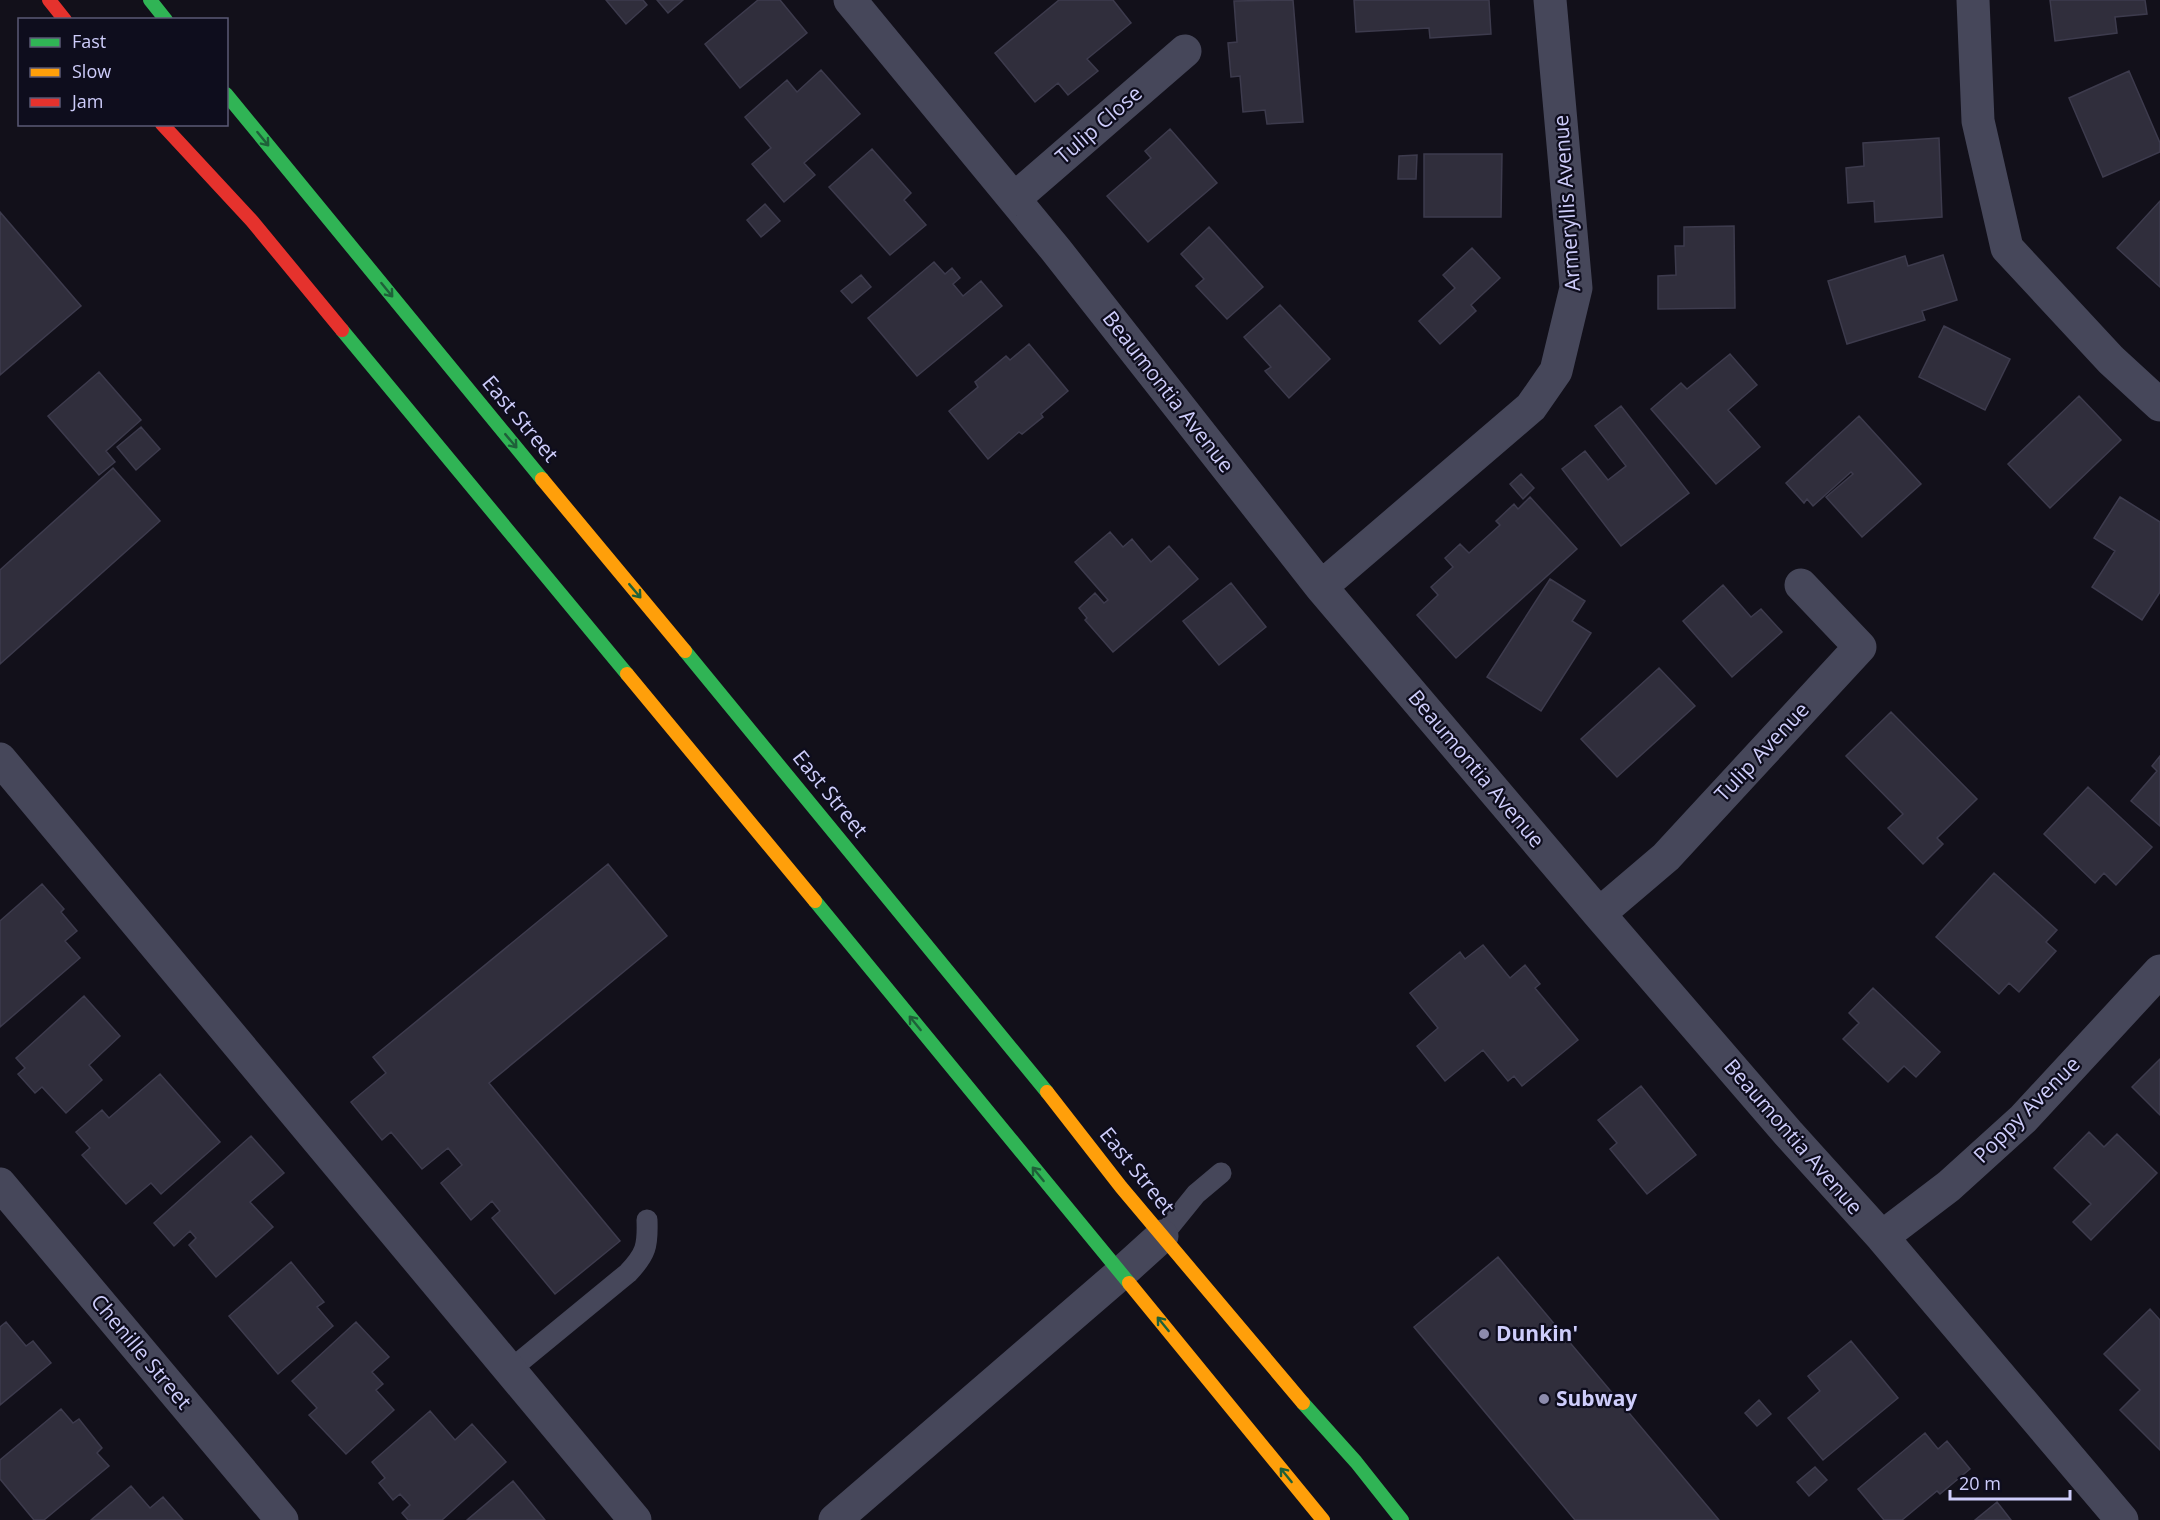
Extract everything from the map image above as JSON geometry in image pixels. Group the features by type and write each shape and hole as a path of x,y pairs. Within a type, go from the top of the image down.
{"main road":[{"path":"49,0 63,18"},
{"path":"150,0 164,18"},
{"name":"East Street","path":"228,96 754,734 1162,1236 1301,1401 1356,1462 1402,1520"},
{"path":"164,126 252,221 822,909 1323,1520"}],"street":[{"name":"Beaumontia Avenue","path":"850,0 1056,249 1321,587 1788,1133 1882,1237 2122,1520"},
{"name":"Armeryllis Avenue","path":"1321,587 1531,407 1556,371 1576,288 1550,0"},
{"path":"1973,0 1978,121 2007,248 2111,360 2160,405"},
{"name":"Tulip Close","path":"1014,198 1185,51"},
{"name":"Tulip Avenue","path":"1599,914 1666,857 1860,647 1801,585"},
{"path":"0,759 635,1520"},
{"name":"Poppy Avenue","path":"1882,1237 1950,1186 2023,1119 2160,971"},
{"name":"Chenille Street","path":"0,1184 282,1520"},
{"path":"835,1520 1162,1236"}],"lane":[{"path":"1162,1236 1196,1194 1221,1173"},
{"path":"510,1370 635,1266 648,1243 648,1220"}],"building":[{"path":"606,0 643,0 647,5 626,24"},
{"path":"657,0 683,0 668,13"},
{"path":"758,0 780,0 807,33 740,88 705,44"},
{"path":"1059,0 1113,0 1131,23 1087,59 1098,71 1068,95 1058,83 1035,102 995,53"},
{"path":"1293,0 1303,122 1267,124 1265,110 1243,112 1240,76 1231,77 1228,43 1237,42 1234,1"},
{"path":"1354,0 1489,0 1491,34 1430,38 1429,28 1356,32"},
{"path":"2050,0 2145,0 2147,14 2115,17 2117,33 2055,41"},
{"path":"821,70 860,114 804,163 815,175 784,202 752,164 771,148 745,117 787,80 797,92"},
{"path":"2129,71 2160,143 2160,152 2103,177 2069,98"},
{"path":"1170,129 1217,183 1148,242 1107,196 1151,158 1145,151"},
{"path":"1939,138 1942,217 1875,222 1874,201 1848,203 1846,168 1864,166 1863,143"},
{"path":"872,149 911,193 904,200 926,225 890,255 829,187"},
{"path":"1424,154 1502,154 1501,217 1424,217"},
{"path":"1417,155 1416,179 1398,179 1399,156"},
{"path":"2160,201 2160,287 2117,248"},
{"path":"765,204 780,221 761,237 747,220"},
{"path":"0,212 81,306 0,375"},
{"path":"1734,226 1735,308 1658,309 1658,276 1676,275 1675,246 1684,246 1684,227"},
{"path":"1209,227 1263,287 1227,319 1196,286 1204,279 1181,254"},
{"path":"1472,248 1500,278 1471,305 1476,311 1440,344 1419,321 1455,288 1443,275"},
{"path":"1943,255 1957,300 1922,311 1925,320 1847,344 1828,281 1905,256 1908,266"},
{"path":"934,262 945,274 952,268 960,278 953,284 963,296 981,281 1002,306 917,376 868,318"},
{"path":"861,275 871,287 852,303 841,291"},
{"path":"1280,305 1330,359 1289,398 1265,371 1271,367 1244,337"},
{"path":"1944,326 2010,359 1985,410 1919,377"},
{"path":"1029,344 1068,391 1041,414 1043,417 1022,434 1019,432 988,459 949,411 978,387 975,382 1006,356 1010,360"},
{"path":"1730,354 1757,385 1728,410 1760,447 1716,484 1651,409 1681,383 1687,389"},
{"path":"99,372 141,420 106,451 115,462 99,475 48,416"},
{"path":"2079,396 2121,440 2050,508 2008,464"},
{"path":"1621,406 1689,493 1621,546 1562,469 1585,451 1608,480 1626,466 1595,426"},
{"path":"1859,416 1921,484 1862,537 1826,497 1853,474 1851,472 1813,506 1807,499 1804,503 1786,483"},
{"path":"141,427 160,449 136,470 117,447"},
{"path":"113,468 160,521 0,664 0,570"},
{"path":"1521,474 1534,488 1523,499 1510,484"},
{"path":"1530,497 1577,549 1456,658 1417,615 1438,595 1431,587 1453,567 1445,558 1460,544 1469,553 1500,525 1496,521 1514,504 1518,509"},
{"path":"2120,497 2160,522 2160,592 2142,620 2092,587 2115,551 2094,538"},
{"path":"1110,532 1123,547 1132,539 1151,562 1169,546 1198,579 1113,652 1085,620 1087,618 1079,608 1095,593 1104,603 1108,600 1075,562"},
{"path":"1550,579 1585,601 1572,621 1591,633 1541,711 1487,677"},
{"path":"1231,583 1266,627 1219,665 1183,621"},
{"path":"1723,585 1751,617 1761,609 1782,632 1732,677 1683,621"},
{"path":"1659,668 1695,706 1617,777 1581,739"},
{"path":"1891,712 1977,799 1937,838 1943,844 1923,864 1888,828 1903,814 1846,756"},
{"path":"2160,756 2160,826 2131,801 2157,771 2152,766"},
{"path":"2088,787 2152,847 2116,885 2104,873 2095,883 2044,834"},
{"path":"608,864 667,936 489,1083 620,1241 555,1294 492,1218 500,1211 492,1201 471,1220 441,1183 462,1165 448,1148 422,1169 391,1132 382,1140 351,1102 386,1073 373,1057"},
{"path":"1994,873 2057,930 2046,942 2056,951 2019,992 2009,983 1999,994 1936,937"},
{"path":"42,884 64,909 61,912 77,931 65,941 80,958 0,1027 0,921"},
{"path":"1483,945 1510,978 1525,965 1540,984 1535,988 1578,1040 1522,1086 1514,1076 1508,1081 1483,1050 1445,1081 1417,1046 1438,1028 1410,993 1460,952 1465,959"},
{"path":"1873,988 1940,1052 1916,1077 1904,1066 1888,1082 1843,1039 1859,1023 1849,1013"},
{"path":"84,996 120,1036 89,1065 102,1080 66,1113 42,1087 35,1093 18,1074 25,1068 16,1058"},
{"path":"2160,1059 2160,1115 2132,1087"},
{"path":"160,1074 220,1142 161,1194 151,1183 126,1204 82,1155 90,1148 76,1132 102,1110 109,1118"},
{"path":"1641,1086 1696,1155 1647,1194 1610,1149 1617,1143 1598,1120"},
{"path":"2089,1132 2104,1147 2117,1134 2157,1173 2091,1240 2073,1222 2091,1204 2054,1168"},
{"path":"251,1136 284,1173 250,1202 273,1227 216,1277 189,1245 196,1238 190,1231 174,1246 154,1223"},
{"path":"1498,1257 1719,1520 1575,1520 1414,1327"},
{"path":"291,1262 324,1302 317,1307 333,1326 278,1374 229,1316"},
{"path":"2150,1309 2160,1320 2160,1450 2120,1410 2140,1390 2104,1354"},
{"path":"6,1322 26,1346 33,1341 51,1363 0,1405 0,1327"},
{"path":"356,1322 389,1357 372,1372 383,1384 376,1390 394,1410 346,1454 309,1415 317,1408 292,1381"},
{"path":"1851,1341 1898,1398 1823,1460 1788,1418 1820,1391 1808,1376"},
{"path":"1759,1400 1771,1414 1757,1426 1745,1413"},
{"path":"61,1409 73,1423 79,1419 102,1448 97,1453 109,1466 44,1520 34,1520 0,1479 0,1460"},
{"path":"430,1411 455,1440 472,1424 506,1462 442,1520 408,1520 402,1513 410,1505 400,1494 393,1500 379,1483 385,1478 372,1462"},
{"path":"1925,1433 1938,1449 1947,1441 1970,1469 1940,1494 1937,1491 1902,1520 1884,1520 1858,1489"},
{"path":"1815,1467 1827,1480 1809,1496 1797,1482"},
{"path":"513,1481 545,1520 467,1520"},
{"path":"131,1486 150,1508 163,1497 183,1520 91,1520"},
{"path":"1997,1502 2011,1520 1975,1520"}],"traffic: fast":[{"path":"150,0 164,18"},
{"path":"228,96 542,479"},
{"path":"342,330 627,674"},
{"path":"685,651 1047,1092"},
{"path":"815,901 1129,1283"},
{"path":"1303,1403 1356,1462 1402,1520"}],"traffic: slow":[{"path":"542,479 685,651"},
{"path":"627,674 815,901"},
{"path":"1047,1092 1121,1187 1303,1403"},
{"path":"1129,1283 1323,1520"}],"traffic: jam":[{"path":"49,0 63,18"},
{"path":"164,126 252,221 342,330"}],"place":[{"name":"Dunkin'","path":"1484,1334"},
{"name":"Subway","path":"1544,1399"}]}
